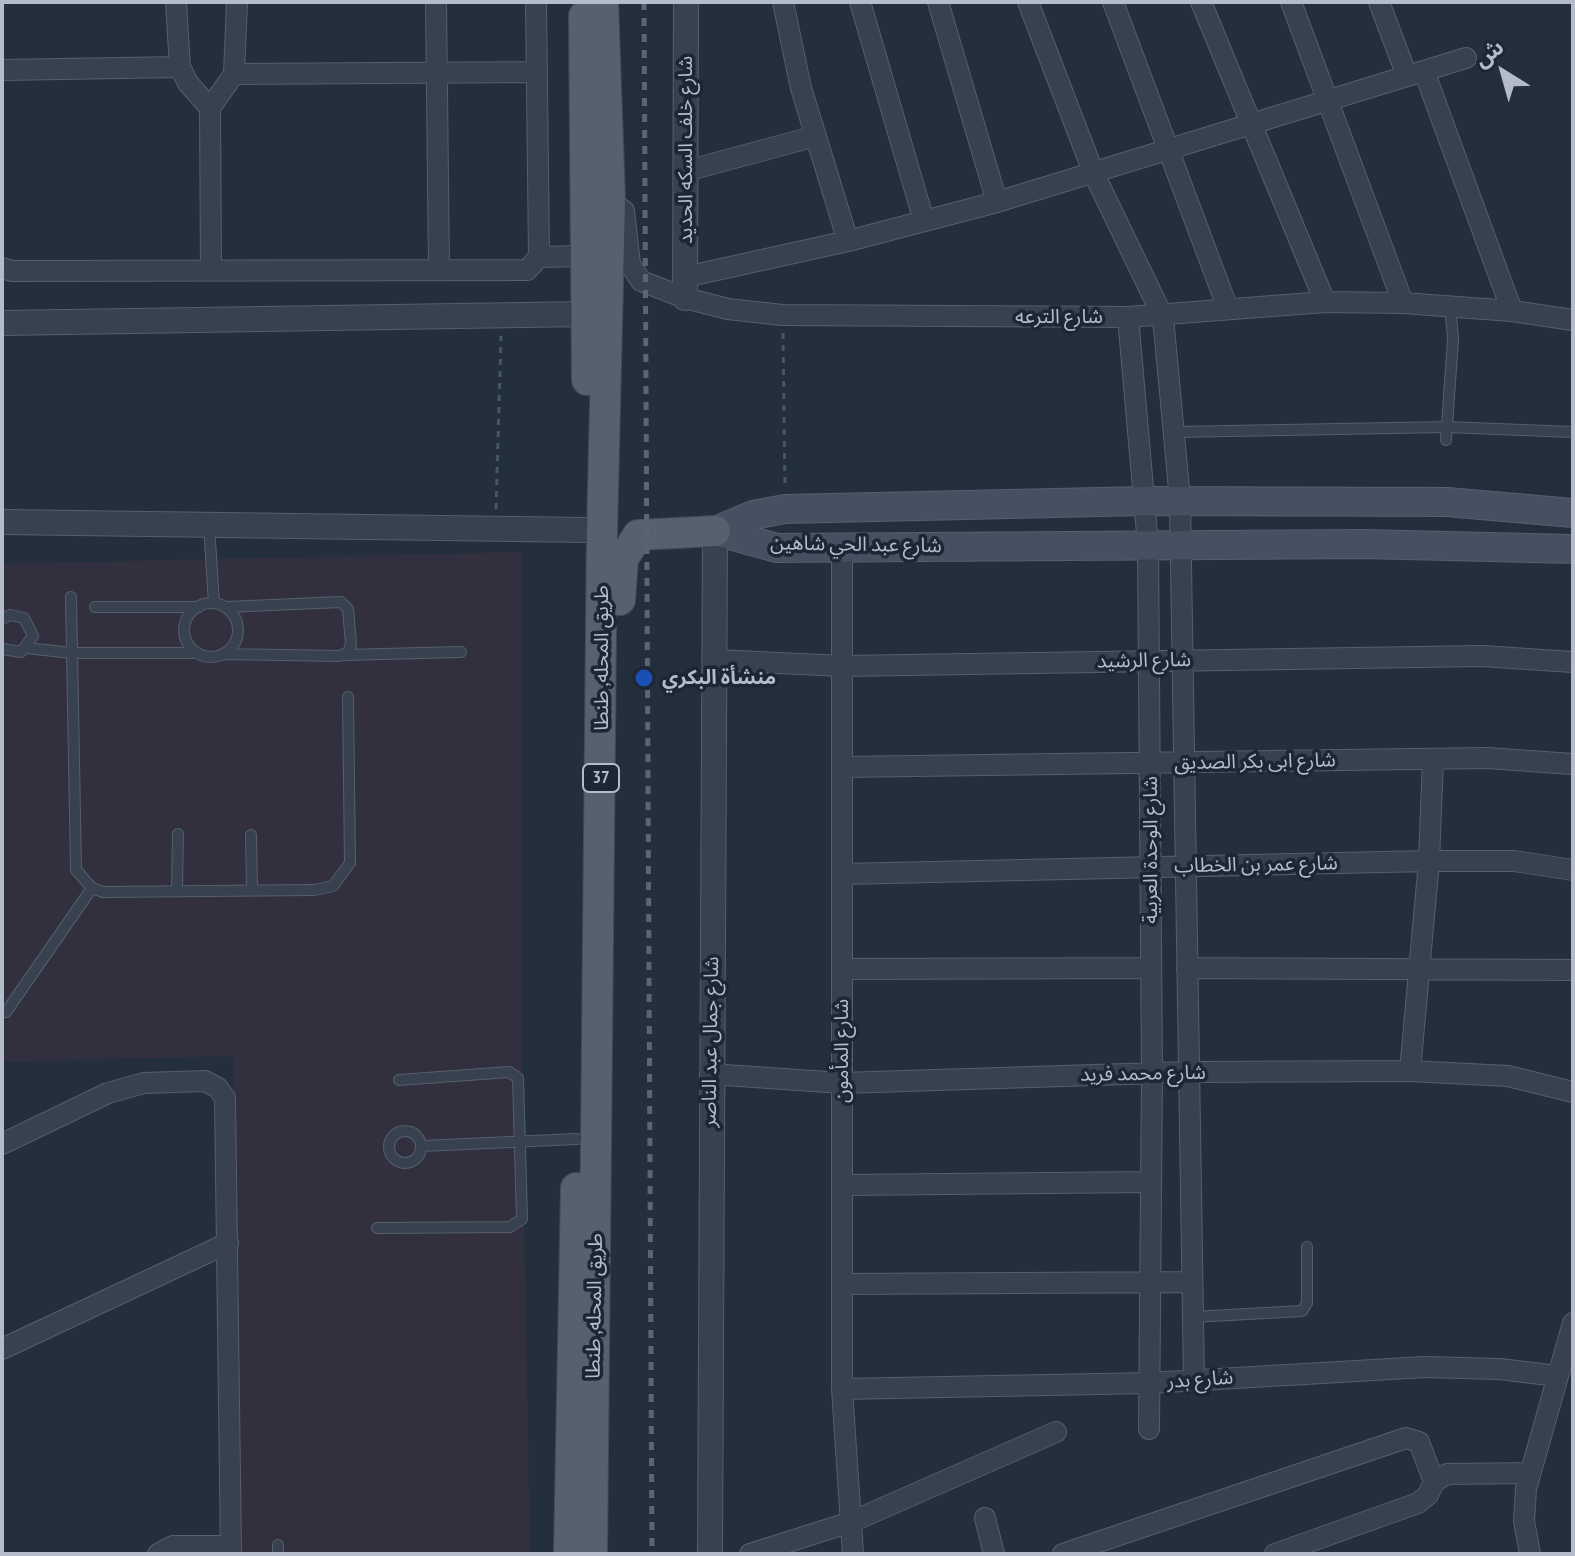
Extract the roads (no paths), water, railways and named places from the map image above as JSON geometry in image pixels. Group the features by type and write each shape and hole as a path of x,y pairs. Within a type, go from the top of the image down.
{"main road":[{"name":"طريق المحله, طنطا","path":"569,1554 587,530 583,2"},
{"name":"طريق المحله, طنطا","path":"592,1554 610,200 603,2"},
{"name":"شارع عبد الحي شاهين","path":"715,531 753,515 785,509 1180,500 1447,502 1573,513"},
{"path":"602,670 610,668 616,656 623,559 630,544 638,535 715,531"},
{"name":"شارع عبد الحي شاهين","path":"715,531 777,548 1180,545 1573,549"}],"street":[{"path":"176,2 180,67 198,96 210,108"},
{"path":"211,270 210,108 234,74 237,2"},
{"path":"436,2 439,270"},
{"path":"2,268 12,271 527,270 539,257 536,2"},
{"name":"شارع خلف السكه الحديد","path":"685,288 688,2"},
{"path":"783,2 816,136 848,241"},
{"path":"860,2 924,221"},
{"path":"938,2 997,202"},
{"path":"1028,2 1094,174 1163,317"},
{"path":"1113,2 1228,309"},
{"path":"1201,2 1325,302"},
{"path":"1291,2 1403,303"},
{"path":"1379,2 1416,73 1512,311"},
{"path":"685,288 1094,174 1466,58"},
{"path":"2,70 180,67"},
{"path":"234,74 537,72"},
{"path":"686,171 816,136"},
{"name":"شارع الترعه","path":"610,200 624,211 630,264 636,277 685,288 728,309 782,315 1163,317 1325,302 1403,303 1512,311 1573,320"},
{"path":"539,257 586,256"},
{"path":"2,323 587,314"},
{"name":"شارع الوحدة العربية","path":"1128,317 1148,545 1152,1073 1149,1429"},
{"name":"شارع الوحدة العربية","path":"1163,317 1180,500 1194,1380"},
{"path":"2,522 587,530"},
{"name":"شارع جمال عبد الناصر","path":"710,1554 715,531"},
{"name":"شارع المأمون","path":"842,547 842,1389 853,1554"},
{"name":"شارع الرشيد","path":"716,660 842,666 1482,656 1573,662"},
{"name":"شارع ابى بكر الصديق","path":"842,767 1487,758 1573,764"},
{"path":"1410,1071 1429,861 1433,759"},
{"name":"شارع عمر بن الخطاب","path":"842,874 1429,861 1514,861 1573,870"},
{"path":"842,969 1151,968"},
{"path":"1187,968 1573,970"},
{"name":"شارع محمد فريد","path":"710,1074 842,1083 1189,1072 1410,1071 1508,1076 1573,1092"},
{"path":"2,1144 126,1087 185,1080 205,1081 218,1088 228,1110 230,1550 173,1546 158,1554"},
{"path":"842,1185 1151,1182"},
{"path":"2,1349 228,1243"},
{"path":"842,1284 1192,1282"},
{"path":"1530,1554 1524,1521 1530,1473 1573,1323"},
{"name":"شارع بدر","path":"842,1389 1150,1383 1425,1367 1500,1369 1557,1376"},
{"path":"750,1554 851,1522 1056,1432"},
{"path":"1063,1554 1406,1438 1419,1442 1434,1482"},
{"path":"1275,1554 1418,1503 1428,1495 1434,1482 1456,1472 1530,1473"},
{"path":"985,1518 990,1553"}],"lane":[{"path":"1446,440 1453,339 1450,305"},
{"path":"1174,432 1447,427 1573,432"},
{"path":"209,524 214,603"},
{"path":"71,597 76,870 92,888 103,892 324,889 333,886 347,872 350,863 348,697"},
{"path":"95,607 199,607 214,603 226,607 341,602 348,609 351,644 344,655"},
{"path":"199,607 191,613 184,630 190,647 206,657 224,654 461,652"},
{"path":"224,654 231,648 238,631 237,622 226,607"},
{"path":"2,619 17,615 29,622 33,636 26,648"},
{"path":"2,649 15,653 26,648 72,653 197,653"},
{"path":"177,890 178,834"},
{"path":"251,835 252,890"},
{"path":"6,1012 92,888"},
{"path":"377,1228 515,1227 522,1214 519,1084 515,1074 399,1080"},
{"path":"422,1146 577,1139"},
{"path":"1193,1317 1302,1311 1307,1303 1307,1247"}],"railway":[{"path":"644,2 652,1554"}],"place":[{"name":"منشأة البكري","path":"644,678"}]}
